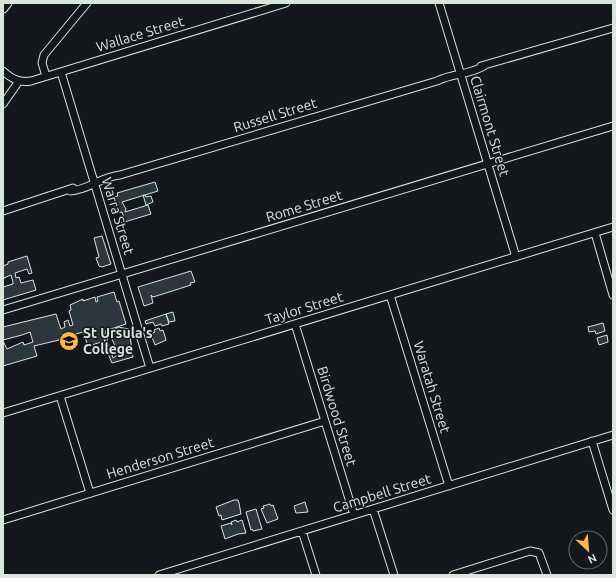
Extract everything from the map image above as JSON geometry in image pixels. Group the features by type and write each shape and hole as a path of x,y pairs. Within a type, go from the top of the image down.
{"main road":[{"path":"3,8 8,3"}],"street":[{"path":"46,76 42,63 44,55 87,3"},
{"name":"Wallace Street","path":"19,81 31,81 286,3"},
{"name":"Clairmont Street","path":"440,3 516,257"},
{"name":"Russell Street","path":"3,211 78,190 94,183 106,182 120,175 437,80 445,76 461,73 473,67 484,66 613,28"},
{"path":"3,72 19,81 3,104"},
{"name":"Warra Street","path":"61,72 150,368"},
{"name":"Rome Street","path":"3,310 613,126"},
{"name":"Taylor Street","path":"3,413 613,227"},
{"path":"595,233 613,295"},
{"name":"Waratah Street","path":"390,295 449,486"},
{"name":"Birdwood Street","path":"295,324 354,515"},
{"path":"60,396 90,493"},
{"name":"Henderson Street","path":"3,520 325,421"},
{"name":"Campbell Street","path":"159,575 613,434"},
{"path":"592,441 613,510"},
{"path":"373,509 394,575"},
{"path":"302,531 316,575"},
{"path":"452,575 530,551 539,553 547,575"}],"building":[{"path":"155,182 158,191 122,202 126,209 125,212 148,205 151,214 121,223 119,219 124,218 122,212 116,212 114,197 118,196 117,193"},
{"path":"143,195 146,197 151,196 153,202 146,205"},
{"path":"102,236 111,264 102,267 99,266 96,258 99,257 94,238"},
{"path":"27,256 32,273 29,274 27,269 15,273 16,278 19,277 21,283 33,280 36,290 3,300 3,287 13,284 13,282 11,275 4,278 3,281 3,266 8,264 8,262"},
{"path":"191,271 195,282 190,283 191,285 153,297 151,295 153,303 144,306 138,287"},
{"path":"114,292 117,302 119,301 126,324 105,331 106,334 103,334 105,341 88,346 83,332 34,346 37,356 3,366 3,341 7,349 23,342 24,345 33,342 30,332 3,340 3,327 56,314 61,329 65,327 64,322 68,320 70,326 73,325 69,311 71,310 70,305 83,299 83,301 95,297 96,302 98,301 97,297"},
{"path":"173,312 175,321 169,322 166,314"},
{"path":"166,314 169,324 155,326 153,322 146,324 145,321"},
{"path":"603,323 605,331 596,334 595,331 589,332 588,327"},
{"path":"118,327 129,329 133,357 112,363 103,342 105,341 104,337","holes":["110,335 119,354 113,358 107,340"]},
{"path":"159,328 160,331 163,330 166,340 155,345 151,334 155,332 154,330"},
{"path":"607,335 608,342 599,345 597,338"},
{"path":"234,500 238,500 241,514 222,520 216,507"},
{"path":"305,502 308,512 296,513 294,506"},
{"path":"270,504 271,506 273,505 278,519 267,523 261,509 264,508 263,506"},
{"path":"256,509 262,529 253,531 252,529 251,530 246,512"},
{"path":"236,520 237,522 242,520 246,533 238,534 225,539 221,526 231,523 232,525 231,522"}],"place":[{"name":"St Ursula's College","path":"69,341"}]}
